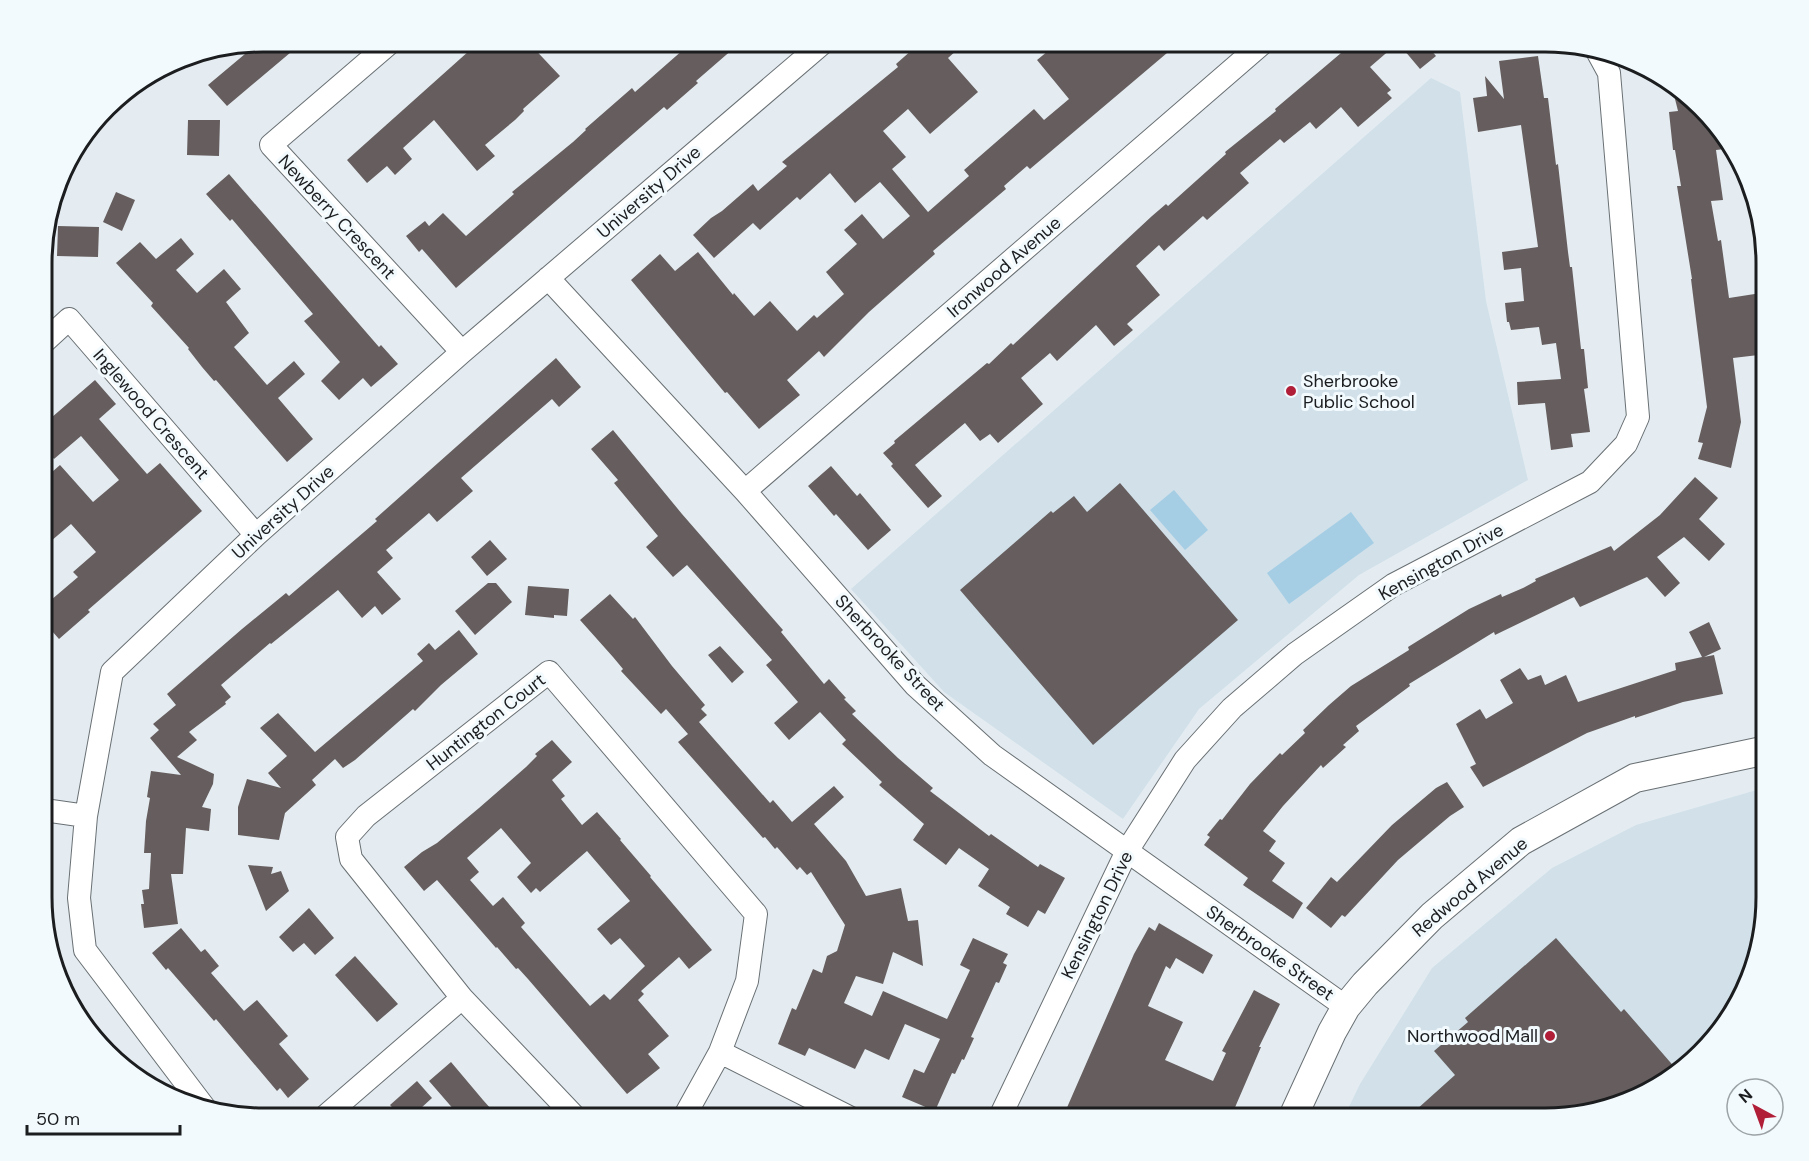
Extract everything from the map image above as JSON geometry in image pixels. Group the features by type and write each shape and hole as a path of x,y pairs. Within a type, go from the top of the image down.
{"street":[{"name":"Ironwood Avenue","path":"745,491 1252,52"},
{"name":"Newberry Crescent","path":"378,53 271,145 462,352"},
{"name":"University Drive","path":"181,1091 85,950 79,898 86,816 112,672 256,535 462,352 812,53"},
{"name":"Kensington Drive","path":"1004,1108 1127,851 1185,760 1232,708 1295,654 1393,585 1590,482 1626,444 1638,417 1609,73 1603,61"},
{"name":"Sherbrooke Street","path":"548,278 745,491 915,685 992,755 1346,1007"},
{"name":"Inglewood Crescent","path":"52,335 69,320 256,535"},
{"name":"Huntington Court","path":"567,1108 462,998 351,859 347,837 366,816 549,672 756,914 747,981 720,1052 689,1108"},
{"name":"Redwood Avenue","path":"1297,1108 1332,1032 1346,1007 1365,984 1432,916 1521,841 1635,778 1756,752"},
{"path":"52,811 86,816"},
{"path":"335,1108 462,998"},
{"path":"720,1052 831,1108"}],"shaded area":[{"name":"Sherbrooke Public School","path":"1431,78 1460,92 1486,301 1528,480 1359,575 1199,709 1123,819 944,692 851,589"},
{"path":"1174,490 1208,530 1185,550 1150,510"},
{"path":"1351,512 1374,543 1289,604 1267,573"},
{"path":"1756,790 1756,911 1749,952 1735,991 1721,1015 1695,1047 1663,1073 1639,1087 1600,1101 1573,1107 1348,1108 1360,1084 1432,968 1552,868 1636,825"}],"building":[{"path":"909,52 954,52 948,58 978,92 930,134 908,109 883,131 906,157 892,169 928,212 969,176 964,170 1034,109 1044,120 1069,99 1037,60 1046,52 1167,53 1030,169 1027,166 1004,186 1006,189 933,251 935,254 869,312 824,357 819,351 787,380 800,395 759,429 727,392 725,393 631,280 660,254 675,271 698,252 733,295 734,293 754,316 770,301 797,331 814,315 817,318 844,294 826,272 857,244 844,230 862,214 883,239 910,216 880,182 855,203 830,173 800,200 797,197 760,230 753,223 714,258 693,235 753,184 758,191 787,166 782,162 898,67 896,64"},
{"path":"1342,52 1387,52 1370,67 1391,90 1387,93 1392,98 1358,127 1341,107 1316,129 1310,122 1284,143 1280,139 1240,173 1249,183 1207,220 1203,216 1164,251 1159,245 1136,266 1160,295 1127,324 1133,330 1114,346 1096,325 1057,361 1050,353 1021,378 1043,404 998,443 990,434 980,441 965,423 915,465 942,496 928,508 891,466 893,464 883,453 895,443 894,441 987,363 989,364 1011,343 1013,345 1152,216 1166,204 1168,206 1226,154 1225,152 1276,111 1275,109"},
{"path":"1406,52 1433,52 1436,56 1420,69"},
{"path":"246,53 290,53 227,106 208,85"},
{"path":"467,53 538,53 560,76 523,109 524,111 515,120 485,145 495,156 477,171 434,120 403,148 412,159 395,175 387,166 367,183 347,160"},
{"path":"680,53 729,53 667,110 664,107 456,288 422,249 419,252 406,236 425,221 429,226 443,213 466,236 514,194 512,192 573,142 632,88 635,92"},
{"path":"1538,56 1544,98 1548,98 1581,349 1584,349 1588,388 1584,389 1590,432 1571,434 1573,447 1551,450 1545,403 1518,405 1517,382 1561,379 1556,343 1542,345 1539,327 1511,330 1507,322 1505,303 1524,301 1521,268 1504,270 1502,252 1538,247 1521,125 1478,132 1473,98 1487,96 1485,76 1504,99 1499,61"},
{"path":"1674,96 1695,114 1723,149 1716,150 1723,200 1711,201 1718,241 1721,240 1729,298 1756,294 1756,355 1733,358 1741,422 1731,468 1698,459 1703,443 1698,442 1707,407 1692,279 1677,186 1681,186 1675,150 1673,150 1669,112 1678,111"},
{"path":"188,120 220,120 219,156 187,155"},
{"path":"229,174 379,347 381,345 398,364 371,387 363,378 339,400 321,381 340,362 304,321 313,314 232,219 230,221 206,194"},
{"path":"116,192 135,200 122,231 103,222"},
{"path":"58,226 99,227 98,257 57,256"},
{"path":"181,238 194,254 176,270 197,293 224,269 241,289 226,302 249,333 234,347 267,385 294,361 305,374 278,398 313,439 287,462 216,380 214,381 189,348 151,306 153,303 116,263 140,242 156,259"},
{"path":"556,358 581,387 559,407 552,399 461,478 473,491 437,522 429,513 386,550 393,558 377,572 401,599 382,615 375,606 362,618 338,590 221,685 231,697 225,702 226,704 189,732 197,740 177,757 214,774 213,784 202,807 211,809 209,831 186,828 183,874 171,874 178,924 144,928 141,904 144,904 142,890 149,889 151,853 144,853 151,771 181,775 150,738 159,730 153,724 176,705 167,694 242,629 286,593 289,596 377,521 375,519"},
{"path":"95,380 116,404 99,419 147,474 160,463 202,511 88,610 90,612 59,639 52,631 52,599 78,577 73,572 96,552 71,524 52,540 52,472 60,465 93,502 119,480 81,436 54,459 52,457 52,417"},
{"path":"613,430 682,514 783,630 781,632 824,684 829,679 846,698 844,699 856,711 852,714 933,788 930,791 989,836 991,834 1038,867 1040,864 1065,878 1045,914 1038,910 1028,927 1006,914 1010,907 978,886 989,869 959,848 946,865 913,840 924,824 879,785 882,782 842,744 846,740 820,712 789,740 774,723 798,702 766,665 772,660 687,565 673,577 646,547 658,536 614,483 618,480 591,449"},
{"path":"831,466 857,496 860,493 891,530 868,550 808,486"},
{"path":"1695,477 1718,498 1699,519 1725,544 1709,561 1684,537 1657,557 1680,583 1665,597 1647,577 1580,607 1574,597 1495,635 1494,632 1409,684 1410,686 1356,726 1359,731 1343,745 1346,747 1323,768 1321,765 1283,806 1263,831 1276,841 1269,851 1285,863 1272,881 1303,903 1293,919 1243,885 1248,878 1204,845 1210,837 1207,835 1250,784 1280,753 1282,755 1305,733 1303,730 1351,686 1469,609 1501,594 1502,597 1523,588 1536,581 1535,579 1611,546 1614,551 1660,515"},
{"path":"1120,483 1238,620 1093,745 960,590 1051,511 1053,513 1074,496 1087,512"},
{"path":"490,540 507,559 487,576 471,557"},
{"path":"488,583 496,583 512,602 475,635 455,611"},
{"path":"528,586 569,589 567,616 554,615 554,618 525,615"},
{"path":"610,594 633,619 635,617 705,705 701,709 707,715 699,722 770,803 773,800 792,822 834,786 844,797 814,824 846,861 866,896 901,888 908,921 918,920 923,966 893,952 883,984 856,976 844,1003 872,1016 883,991 947,1019 970,970 960,965 973,938 1008,954 1003,963 1007,965 999,983 996,982 971,1037 974,1038 964,1060 962,1059 955,1074 952,1073 936,1108 928,1108 902,1097 914,1069 924,1073 940,1039 905,1024 889,1060 865,1049 855,1069 809,1048 805,1056 778,1044 792,1008 796,1010 813,969 822,973 827,956 837,951 845,925 811,872 807,875 800,867 797,870 777,847 775,849 765,837 763,838 678,742 688,734 666,709 661,714 621,671 623,669 580,620"},
{"path":"1709,622 1721,649 1704,657 1714,655 1723,694 1683,702 1587,733 1483,787 1470,767 1476,764 1456,724 1480,709 1486,719 1513,703 1500,680 1520,668 1528,680 1541,675 1545,685 1566,675 1578,702 1676,670 1675,663 1702,657 1689,632"},
{"path":"459,630 478,654 441,685 415,711 413,709 355,760 343,768 335,759 312,780 316,785 285,813 279,840 238,835 238,807 247,779 281,788 268,773 287,756 260,728 278,713 315,752 423,661 417,654 429,643 435,650"},
{"path":"720,646 744,672 732,683 708,655"},
{"path":"552,740 572,762 552,780 565,796 561,799 582,825 597,812 712,950 689,969 679,957 641,991 644,994 638,1000 669,1036 648,1054 660,1068 627,1094 528,979 496,948 437,880 424,891 404,867 479,808 526,767 537,756 535,754","holes":["501,828 531,863 517,877 531,893 536,888 540,892 587,851 630,901 597,929 611,945 620,938 645,966 610,1000 604,994 590,1006 521,927 525,923 503,897 493,906 470,880 479,872 467,858"]},
{"path":"1447,782 1464,807 1398,860 1345,917 1342,915 1331,928 1306,908 1331,877 1337,882 1392,825 1436,788"},
{"path":"248,865 273,867 271,874 281,871 289,891 266,911"},
{"path":"309,908 334,938 315,955 304,943 293,952 279,937"},
{"path":"1159,923 1213,955 1203,974 1176,958 1170,969 1166,966 1148,1006 1183,1022 1165,1060 1213,1081 1226,1053 1222,1051 1254,990 1280,1004 1259,1047 1261,1047 1235,1108 1067,1108 1134,954 1149,927 1155,931"},
{"path":"181,928 201,952 205,949 219,966 211,973 244,1011 257,1000 288,1036 279,1044 309,1079 288,1098 280,1088 277,1091 216,1019 214,1021 152,953"},
{"name":"Northwood Mall","path":"1556,938 1621,1012 1624,1009 1673,1066 1639,1087 1600,1101 1573,1107 1418,1108 1455,1075 1434,1051 1468,1022 1465,1018"},
{"path":"355,956 398,1004 377,1022 335,975"},
{"path":"451,1062 490,1108 452,1108 429,1081"},
{"path":"417,1081 432,1098 421,1108 393,1108 390,1105"}],"place":[{"name":"Sherbrooke Public School","path":"1291,391"},
{"name":"Northwood Mall","path":"1550,1036"}]}
